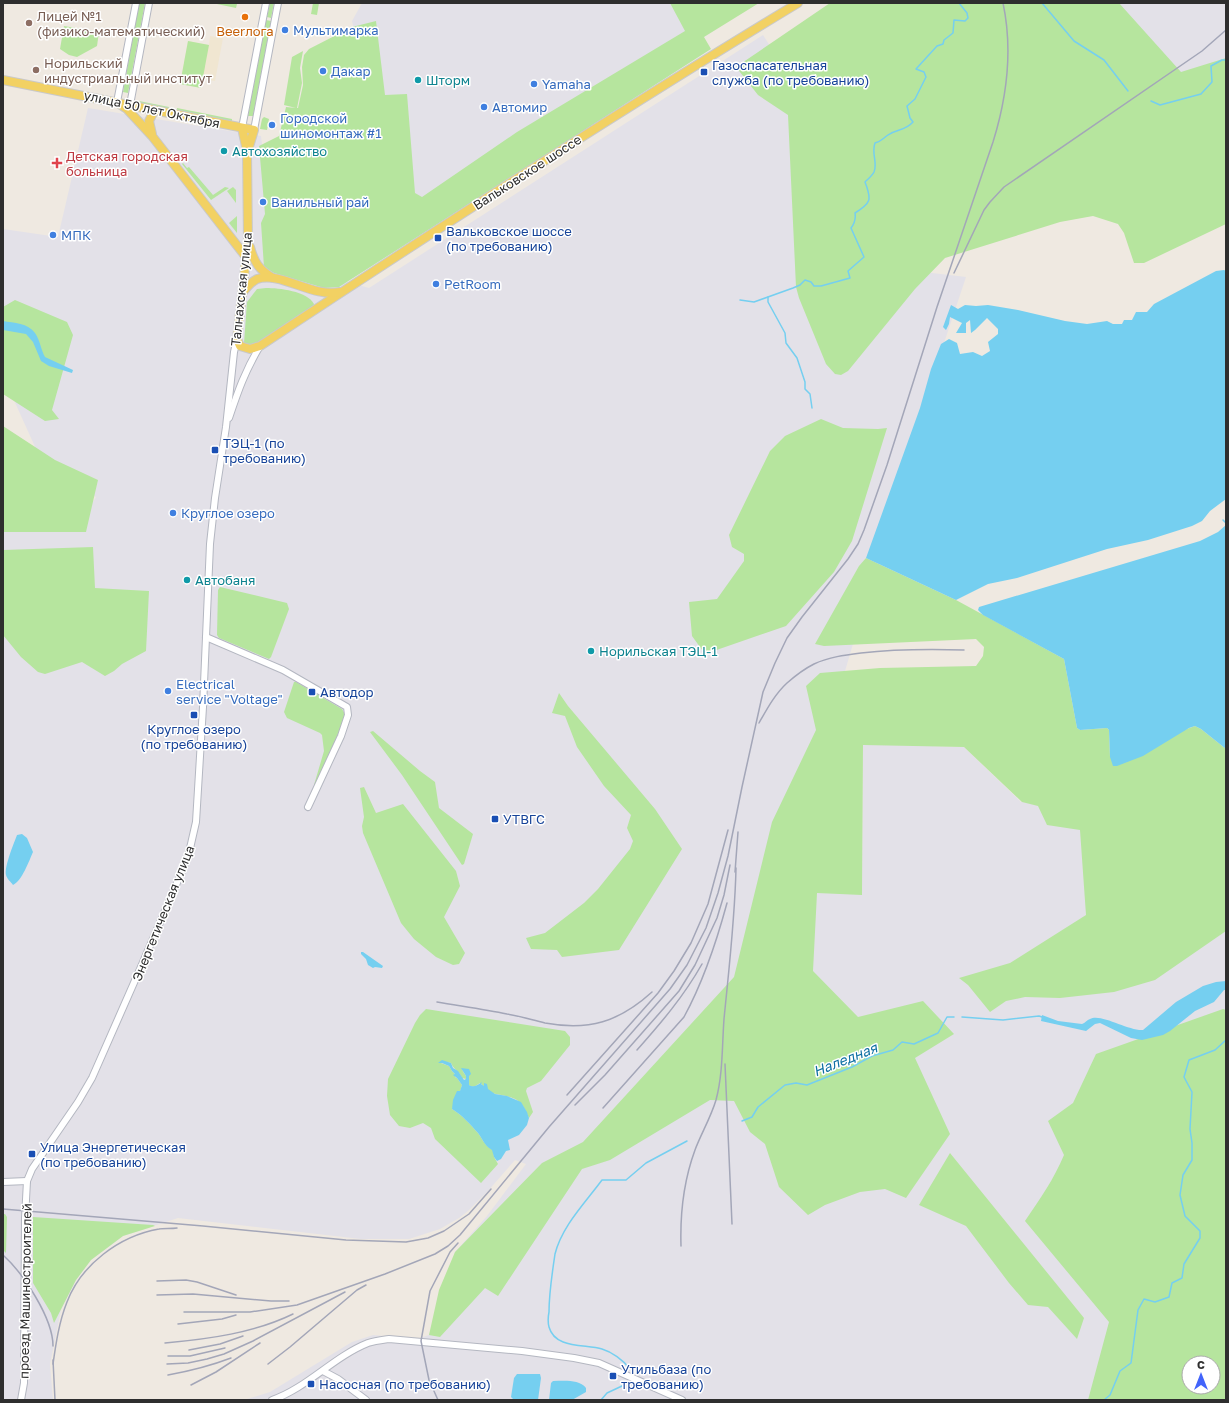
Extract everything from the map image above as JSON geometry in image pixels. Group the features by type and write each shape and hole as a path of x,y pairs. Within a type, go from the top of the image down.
{"main road":[{"name":"Вальковское шоссе","path":"236,342 240,346 250,350 260,346 589,132 793,4"},
{"name":"улица 50 лет Октября","path":"3,80 254,130"},
{"path":"117,102 127,109 152,136 246,257"},
{"path":"152,136 149,121 154,111"},
{"name":"Талнахская улица","path":"236,342 248,242 247,151 242,128"},
{"name":"Талнахская улица","path":"247,151 254,130"},
{"path":"248,242 256,264 274,279"},
{"path":"242,293 257,279 274,279 298,285 317,293 343,291"},
{"path":"316,309 320,302 317,293"}],"street":[{"path":"117,102 136,3"},
{"path":"130,105 149,3"},
{"name":"Талнахская улица","path":"242,128 266,3"},
{"name":"Талнахская улица","path":"254,130 278,3"},
{"name":"Талнахская улица","path":"226,427 236,342"},
{"name":"Вальковское шоссе","path":"226,427 240,385 248,366 260,346"},
{"name":"Энергетическая улица","path":"26,1181 32,1169 78,1102 92,1078 188,857 196,822 211,527 226,427"},
{"path":"206,637 269,663 347,707 348,715 341,736 308,807"},
{"path":"3,1182 26,1181"},
{"name":"проезд Машиностроителей","path":"21,1400 24,1383 26,1181"},
{"path":"272,1400 291,1392 356,1349 369,1343 389,1339 537,1353 599,1363 682,1400"},
{"path":"323,1371 338,1379 366,1400"}],"shaded area":[{"path":"362,3 683,3 695,31 415,209 371,101 352,21"},
{"path":"1107,3 1226,3 1226,68 1176,77"},
{"path":"763,35 915,271 966,277 917,424 834,709 862,895 863,744 964,747 1021,802 1071,789 1226,908 1226,1400 244,1400 270,1392 352,1342 373,1335 417,1339 429,1335 455,1252 487,1216 526,1164 515,1160 487,1192 459,1218 440,1229 409,1239 361,1239 178,1218 123,1236 91,1260 76,1280 61,1310 50,1364 53,1400 3,1400 3,523 76,529 96,497 41,460 3,376 3,229 58,237 88,108 261,136 276,262 369,288"},
{"path":"210,36 223,38 215,81 203,79 201,88 180,84 188,41 209,45"}],"green space":[{"path":"139,3 145,3 128,93 123,92"},
{"path":"212,3 237,4 236,8"},
{"path":"270,3 274,3 271,18 267,17"},
{"path":"313,3 319,3 317,15 311,14"},
{"path":"670,3 759,3 704,37 711,49 339,287 324,288 274,273 264,267 261,223 265,214 259,146 279,136 286,107 296,108 284,105 292,57 303,51 300,68 302,83 298,108 303,85 302,67 304,55 309,49 352,27 376,21 385,95 407,94 415,193 422,197 517,132 685,31"},
{"path":"830,3 1119,3 1181,72 1226,58 1226,224 1144,263 1134,263 1124,233 1118,224 1093,216 1060,222 945,258 915,289 848,371 841,375 835,374 826,364 796,287 788,115 758,95 736,67"},
{"path":"266,20 271,21 253,116 248,116"},
{"path":"64,26 99,32 97,46 77,57 69,55 60,49"},
{"path":"188,41 209,45 201,88 180,84"},
{"path":"139,101 169,107 168,110 141,105"},
{"path":"177,108 232,119 232,121 228,122 177,112"},
{"path":"264,117 269,119 267,130 260,129 262,119"},
{"path":"183,163 187,168 189,167 213,195 225,187 229,188 211,200 182,164"},
{"path":"233,187 236,190 236,203 227,191"},
{"path":"237,216 237,233 229,223"},
{"path":"266,288 299,293 314,304 312,309 250,346 244,343 247,302 257,289"},
{"path":"15,300 67,322 73,335 52,410 59,419 45,421 3,394 3,307"},
{"path":"821,419 843,428 887,428 852,541 834,572 786,626 705,654 692,636 689,602 717,599 744,561 744,554 732,547 729,535 770,451 785,436"},
{"path":"3,426 55,460 98,480 86,532 3,532"},
{"path":"93,547 95,588 149,591 146,651 122,664 105,676 82,662 45,674 38,672 21,657 3,635 3,550"},
{"path":"866,558 956,600 1064,659 1077,728 1080,730 1107,728 1109,730 1110,757 1195,726 1226,749 1226,931 1155,980 1114,992 1060,998 1025,997 1006,1001 990,1012 968,985 959,978 1010,963 1086,915 1080,830 1047,825 1038,806 1022,802 964,747 863,745 862,895 817,893 813,971 858,1017 923,1001 954,1034 915,1058 950,1134 906,1198 885,1189 860,1192 825,1205 808,1215 779,1187 765,1144 750,1132 734,1101 710,1100 610,1160 582,1169 498,1296 485,1288 440,1337 429,1335 439,1290 455,1252 542,1163 583,1142 734,977 772,822 816,730 806,686 820,673 880,668 976,666 983,656 984,647 976,639 824,646 815,644 859,566"},
{"path":"220,587 287,603 289,609 269,659 219,638 217,635 218,590"},
{"path":"294,682 342,709 345,714 345,721 316,787 314,785 324,751 322,735 287,718 284,712"},
{"path":"559,693 568,706 655,809 682,849 619,950 562,957 557,950 531,949 526,938 545,933 584,903 598,889 630,849 633,841 627,828 631,815 604,786 577,747 565,716 552,713"},
{"path":"373,731 435,782 439,808 473,834 464,864 462,865 402,775 370,732"},
{"path":"364,787 376,813 403,804 456,871 460,886 444,917 465,953 459,964 453,965 436,957 414,939 401,923 363,833 362,826 364,817 360,788"},
{"path":"426,1009 565,1031 570,1037 570,1045 541,1081 527,1088 526,1091 533,1112 529,1118 523,1106 517,1100 496,1094 488,1090 480,1083 470,1086 469,1076 462,1070 466,1076 466,1079 462,1078 451,1063 441,1063 449,1066 455,1074 455,1077 462,1085 452,1109 466,1120 478,1133 485,1144 493,1150 494,1157 498,1164 481,1183 435,1139 431,1128 423,1123 410,1128 399,1126 390,1115 387,1096 388,1079 415,1023"},
{"path":"1223,1009 1226,1010 1226,1400 1088,1400 1109,1322 1025,1221 1051,1181 1064,1155 1048,1121 1073,1103 1096,1054"},
{"path":"950,1153 1084,1318 1077,1339 1048,1307 1028,1305 1009,1283 966,1226 919,1205"},
{"path":"3,1214 7,1217 6,1253 3,1250"},
{"path":"33,1217 155,1226 123,1236 91,1260 76,1280 54,1323 51,1313 33,1283"}],"water":[{"path":"1216,271 1226,271 1226,499 1210,511 1202,521 1192,526 1148,540 1107,549 1017,578 988,584 956,600 866,558 920,408 931,369 941,344 949,339 957,343 960,354 973,352 982,356 990,351 988,342 998,334 998,329 987,318 971,333 970,320 966,323 966,333 956,333 962,323 950,317 946,330 943,327 951,305 958,309 965,305 988,305 1018,310 1065,321 1087,324 1107,321 1113,324 1122,324 1124,320 1132,320 1136,312 1147,312 1154,304"},
{"path":"3,321 29,327 35,333 45,357 73,370 72,373 49,366 41,361 33,342 26,334 3,330"},
{"path":"1226,525 1226,749 1195,726 1189,728 1143,756 1117,766 1113,766 1110,757 1109,730 1107,728 1080,730 1077,728 1064,659 983,615 978,610 979,607 1200,541 1218,532"},
{"path":"22,834 27,838 33,852 22,875 13,885 8,879 6,866 17,835"},
{"path":"361,952 383,966 382,968 373,968 368,965"},
{"path":"1226,981 1226,990 1224,990 1214,1002 1195,1011 1163,1035 1142,1040 1131,1038 1100,1023 1095,1024 1086,1031 1041,1021 1042,1015 1058,1021 1082,1024 1089,1019 1101,1018 1137,1030 1143,1030 1176,1002 1203,986"},
{"path":"442,1060 451,1063 453,1068 458,1071 464,1080 466,1079 466,1076 461,1068 469,1069 471,1074 469,1076 469,1085 474,1086 482,1082 481,1084 484,1086 484,1083 487,1084 488,1089 495,1094 507,1096 521,1102 527,1112 529,1118 527,1125 519,1135 508,1140 510,1150 506,1151 501,1159 497,1161 492,1150 485,1144 478,1133 463,1117 452,1109 453,1100 457,1091 460,1091 462,1085 453,1075 455,1074 449,1066 438,1063"},
{"path":"517,1374 540,1374 541,1378 538,1400 514,1400 511,1397 514,1378"},
{"path":"553,1381 571,1381 579,1383 586,1388 586,1392 572,1400 549,1400 551,1383"}],"waterway":[{"path":"872,3 877,3"},
{"path":"740,300 754,302 800,285 805,280 811,282 814,286 821,286 850,278 848,271 864,257 851,228 855,221 855,213 867,204 869,200 869,193 865,182 872,175 875,169 875,143 881,141 891,133 907,127 913,122 910,118 907,106 915,99 926,77 924,72 916,69 937,46 943,44 944,40 953,33 954,20 965,21 968,18 967,13 959,3"},
{"path":"1042,3 1074,41 1104,60 1128,91"},
{"path":"1151,101 1160,105 1201,94 1212,82 1211,66 1222,60 1226,60"},
{"path":"768,297 768,302 785,333 786,343 797,358 805,382 805,389 810,394 812,408"},
{"path":"1223,520 1226,523"},
{"name":"Наледная","path":"962,1017 1003,1020 1039,1016 1042,1017"},
{"name":"Наледная","path":"742,1121 752,1117 758,1107 785,1085 796,1083 807,1085 852,1067 872,1056 893,1050 902,1042 914,1044 938,1033 947,1017 954,1017"},
{"path":"1104,1400 1110,1395 1120,1371 1131,1363 1138,1310 1144,1299 1155,1302 1169,1297 1172,1283 1182,1278 1184,1264 1200,1238 1200,1231 1185,1216 1180,1195 1183,1175 1192,1160 1190,1129 1192,1092 1184,1077 1189,1060 1215,1050 1226,1040"},
{"name":"Наледная","path":"629,1368 624,1362 606,1350 564,1342 557,1339 552,1334 548,1324 548,1318 555,1254 558,1244 568,1224 602,1180 626,1180 646,1163 687,1141"},
{"name":"Наледная","path":"601,1400 607,1393 622,1386"}],"railway":[{"path":"184,1312 250,1312 297,1305 385,1274 435,1254 448,1246 460,1235 549,1127 670,989 687,965 706,928 718,893 728,856 763,692 787,638 858,544 887,465 937,307 998,125 1005,91 1008,56 1008,38 1003,3"},
{"path":"954,273 984,210 1004,187 1202,51 1226,30"},
{"path":"759,723 783,687 803,670 831,658 874,652 938,649 964,650"},
{"path":"567,1095 658,993 674,971 691,943 708,904 728,830"},
{"path":"735,872 738,832"},
{"path":"575,1105 605,1075 679,991 695,965 717,918 724,895 730,865"},
{"path":"681,1246 681,1222 685,1185 695,1150 714,1106 720,1080 733,924 736,868"},
{"path":"603,1108 684,1017 691,1004 708,962 719,932 727,903"},
{"path":"637,1050 672,1009 702,964"},
{"path":"437,1002 498,1012 545,1023 576,1026 603,1022 615,1017 628,1011 652,992"},
{"path":"725,1064 732,1224"},
{"path":"3,1209 346,1240 406,1242 428,1238 444,1231 469,1214 491,1189"},
{"path":"53,1364 60,1325 67,1302 73,1289 92,1264 116,1245 130,1238 159,1229 177,1228"},
{"path":"438,1400 429,1380 421,1341 430,1291 450,1252 458,1243"},
{"path":"3,1255 28,1284 36,1297 48,1322 52,1335 53,1346"},
{"path":"157,1281 186,1280 197,1282 236,1295"},
{"path":"268,1364 357,1290 366,1285"},
{"path":"167,1364 188,1363 224,1354 253,1341 345,1292"},
{"path":"157,1295 193,1294 271,1301 289,1301"},
{"path":"165,1343 231,1334 263,1326 293,1314"},
{"path":"178,1324 222,1319 236,1315"},
{"path":"189,1350 220,1344 243,1336"},
{"path":"191,1385 216,1372 260,1343"},
{"path":"168,1356 190,1356 225,1348"},
{"path":"168,1375 200,1368 231,1358"},
{"path":"53,1360 55,1400"}],"place":[{"name":"Beerлога","path":"245,17"},
{"name":"Лицей №1 (физико-математический)","path":"29,23"},
{"name":"Мультимарка","path":"285,30"},
{"name":"Норильский индустриальный институт","path":"36,70"},
{"name":"Дакар","path":"323,71"},
{"name":"Газоспасательная служба (по требованию)","path":"704,72"},
{"name":"Шторм","path":"418,80"},
{"name":"Yamaha","path":"534,84"},
{"name":"Автомир","path":"484,107"},
{"name":"Городской шиномонтаж #1","path":"272,125"},
{"name":"Автохозяйство","path":"224,151"},
{"name":"Детская городская больница","path":"57,163"},
{"name":"Ванильный рай","path":"263,202"},
{"name":"МПК","path":"53,235"},
{"name":"Вальковское шоссе (по требованию)","path":"438,238"},
{"name":"PetRoom","path":"436,284"},
{"name":"ТЭЦ-1 (по требованию)","path":"215,450"},
{"name":"Круглое озеро","path":"173,513"},
{"name":"Автобаня","path":"187,580"},
{"name":"Норильская ТЭЦ-1","path":"591,651"},
{"name":"Electrical service \"Voltage\"","path":"168,691"},
{"name":"Автодор","path":"312,692"},
{"name":"Круглое озеро (по требованию)","path":"194,715"},
{"name":"УТВГС","path":"495,819"},
{"name":"Улица Энергетическая (по требованию)","path":"32,1154"},
{"name":"Утильбаза (по требованию)","path":"613,1376"},
{"name":"Насосная (по требованию)","path":"311,1384"}]}
